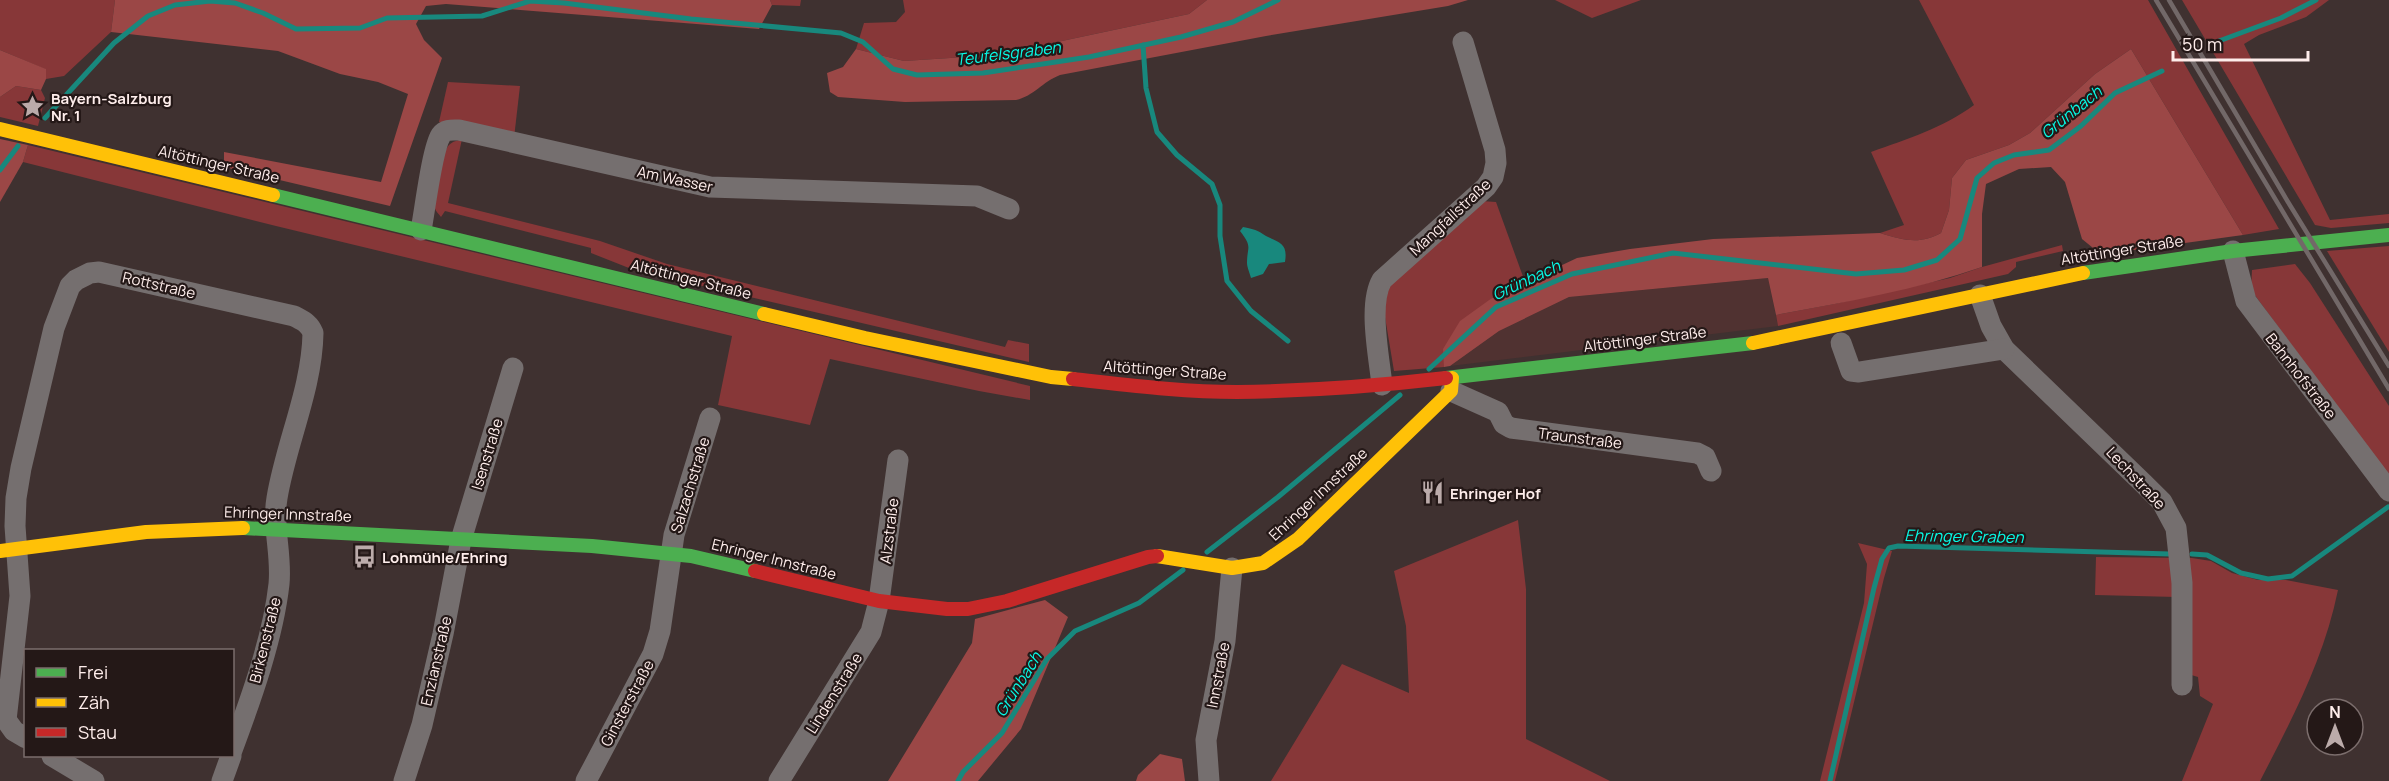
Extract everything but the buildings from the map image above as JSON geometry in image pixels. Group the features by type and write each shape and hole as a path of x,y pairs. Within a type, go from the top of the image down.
{"main road":[{"name":"Altöttinger Straße","path":"0,129 865,338 1051,377 1173,390 1237,392 1448,383 1746,344 2105,268 2233,251 2389,235"},
{"name":"Ehringer Innstraße","path":"8,550 146,532 232,527 592,546 671,552 879,601 926,608 968,609 1007,602 1140,558 1173,557 1209,566 1232,568 1263,563 1298,539 1448,383"}],"street":[{"name":"Mangfallstraße","path":"1388,384 1374,305 1378,287 1382,280 1486,187 1493,177 1496,163 1492,137 1463,42"},
{"name":"Am Wasser","path":"421,230 434,158 441,135 448,130 459,129 710,187 977,196 1009,209"},
{"name":"Bahnhofstraße","path":"2233,251 2246,301 2389,491"},
{"name":"Rottstraße","path":"8,550 16,498 45,358 70,286 90,273 110,274 294,316 310,326 312,344 298,415 276,498 274,528"},
{"name":"Lechstraße","path":"1980,295 1991,326 2004,349 2145,484 2166,510 2175,528 2182,583 2182,685"},
{"path":"1841,343 1846,363 1851,371 1859,372 2004,349"},
{"name":"Isenstraße","path":"461,540 513,368"},
{"name":"Traunstraße","path":"1448,383 1498,412 1504,424 1511,429 1697,453 1705,457 1711,471"},
{"name":"Salzachstraße","path":"671,552 710,418"},
{"name":"Alzstraße","path":"879,601 898,460"},
{"name":"Birkenstraße","path":"234,744 262,655 278,591 279,565 274,528"},
{"name":"Enzianstraße","path":"404,781 422,725 461,540"},
{"path":"8,550 20,596 3,724 24,737"},
{"name":"Ginsterstraße","path":"586,781 653,654 660,631 671,552"},
{"name":"Innstraße","path":"1209,781 1206,740 1225,641 1232,568"},
{"name":"Lindenstraße","path":"779,781 871,632 879,601"},
{"path":"54,757 94,781"},
{"path":"222,781 231,757"}],"shaded area":[{"path":"0,0 115,0 111,32 64,76 46,79 45,69 0,50"},
{"path":"115,0 770,0 772,5 759,29 446,4 426,6 416,24 424,40 442,58 390,206 224,167 224,152 381,182 408,94 378,82 340,74 278,51 111,32"},
{"path":"770,0 801,0 800,6 772,5"},
{"path":"903,0 1207,0 1189,14 996,55 904,61 856,49 864,23 896,22 905,12"},
{"path":"1207,0 1468,0 1448,6 1266,36 1060,75 1016,100 905,102 838,97 830,92 827,73 843,67 856,49 904,61 996,55 1189,14"},
{"path":"1555,0 1641,0 1592,18"},
{"path":"1919,0 2148,0 2279,229 2243,235 2131,49 2095,74 2030,133 2009,145 1966,160 1952,178 1949,210 1941,233 1926,239 1911,240 1880,233 1904,225 1871,152 1937,127 1974,105"},
{"path":"2182,0 2329,0 2306,17 2259,35 2244,44 2330,220 2389,214 2389,223 2331,228 2315,225"},
{"path":"2131,49 2243,235 2127,251 2098,252 2082,239 2065,182 2051,167 2019,169 1986,184 1982,214 1982,267 1906,289 1776,315 1768,278 1569,297 1499,331 1450,366 1444,367 1443,349 1460,321 1492,298 1577,258 1713,239 1880,233 1911,240 1933,237 1941,233 1949,210 1952,178 1966,160 2009,145 2030,133 2095,74"},
{"path":"0,50 46,69 46,79 41,90 16,86 0,97"},
{"path":"448,82 520,86 514,138 439,122"},
{"path":"16,86 41,90 45,98 38,126 0,117 0,97"},
{"path":"0,139 28,145 23,162 0,202"},
{"path":"462,139 448,203 600,241 667,264 1005,347 1008,340 1029,344 1029,362 634,270 591,253 591,248 445,211 441,217 434,205 438,174 449,145"},
{"path":"28,145 1030,386 1030,400 830,359 810,425 718,405 732,336 276,226 23,162"},
{"path":"1481,201 1496,202 1525,282 1492,298 1444,367 1394,371 1384,311 1388,287"},
{"path":"2062,245 2063,251 2016,262 2016,267 2008,274 1778,326 1776,315 1950,278"},
{"path":"2389,246 2389,352 2327,251"},
{"path":"2295,264 2310,283 2389,406 2389,477 2251,290 2252,270"},
{"path":"1768,278 1778,326 1450,366 1499,331 1569,297"},
{"path":"1518,520 1526,589 1526,739 1610,781 1271,781 1342,664 1409,693 1406,626 1394,571"},
{"path":"1858,543 1892,551 1835,781 1820,781 1864,603 1867,564"},
{"path":"2096,557 2192,558 2211,561 2232,573 2258,580 2286,580 2338,590 2316,664 2260,781 2182,781 2213,704 2200,696 2198,677 2188,674 2177,597 2095,595"},
{"path":"1045,600 1068,617 1021,729 978,781 888,781 972,643 975,619"},
{"path":"1160,754 1182,759 1185,781 1136,781 1138,775"}],"water":[{"path":"1243,227 1258,231 1279,242 1284,247 1285,262 1269,264 1263,274 1251,278 1247,265 1248,244 1240,231"}],"waterway":[{"name":"Teufelsgraben","path":"45,118 114,43 148,16 175,5 210,1 235,3 296,29 360,28 387,18 482,16 530,1 564,3 691,19 841,33 863,42 893,69 917,75 983,73 1089,57 1181,37 1233,22 1278,0"},
{"name":"Grünbach","path":"2219,41 2281,18 2316,0"},
{"path":"1143,45 1146,88 1157,132 1177,155 1212,184 1220,205 1220,236 1227,281 1251,311 1288,341"},
{"name":"Grünbach","path":"1429,369 1496,307 1572,274 1673,253 1856,274 1904,270 1937,260 1960,239 1977,178 1994,163 2014,155 2049,150 2081,126 2115,93 2162,71"},
{"name":"Teufelsgraben","path":"0,170 18,146"},
{"name":"Grünbach","path":"1207,552 1278,497 1400,395"},
{"name":"Ehringer Graben","path":"2192,554 2207,555 2241,573 2268,579 2292,576 2388,507"},
{"name":"Ehringer Graben","path":"1830,781 1874,588 1882,559 1889,548 1898,546 2170,554"},
{"name":"Grünbach","path":"958,781 963,772 1002,733 1047,659 1075,631 1139,603 1183,570"}],"railway":[{"path":"2156,0 2389,389"},
{"path":"2169,0 2288,202 2389,366"}],"traffic: fast":[{"path":"273,195 764,314"},
{"path":"2083,273 2233,251 2389,235"},
{"path":"1446,378 1753,343"},
{"path":"243,528 592,546 691,556 755,571"}],"traffic: slow":[{"path":"0,129 273,195"},
{"path":"1753,343 2083,273"},
{"path":"764,314 865,338 1051,377 1073,379"},
{"path":"1157,556 1232,568 1263,563 1298,539 1451,391 1452,378"},
{"path":"0,551 146,532 243,528"}],"traffic: jam":[{"path":"1073,379 1135,386 1237,392 1342,388 1446,378"},
{"path":"755,571 879,601 947,609 968,609 1007,601 1157,556"}],"place":[{"name":"Bayern-Salzburg Nr. 1","path":"33,107"},
{"name":"Ehringer Hof","path":"1432,493"},
{"name":"Lohmühle/Ehring","path":"364,557"}]}
